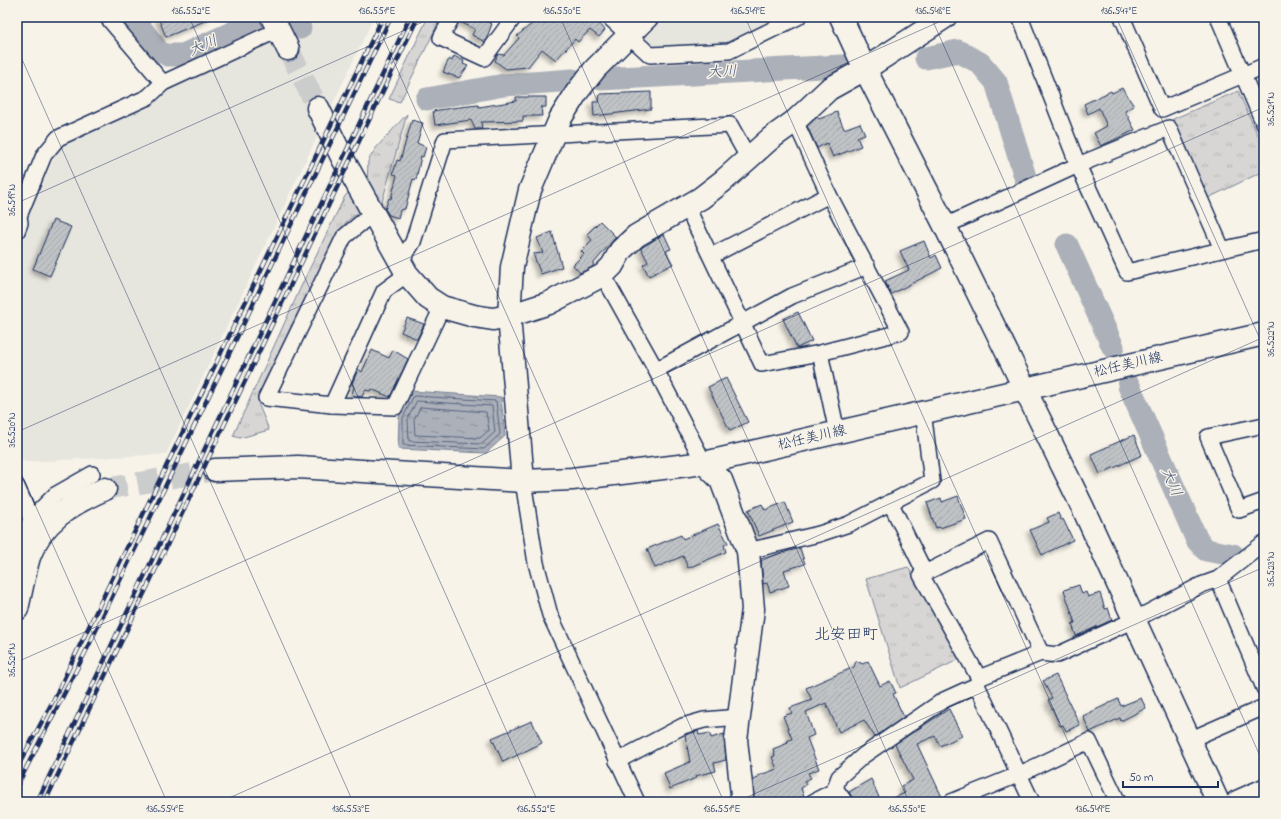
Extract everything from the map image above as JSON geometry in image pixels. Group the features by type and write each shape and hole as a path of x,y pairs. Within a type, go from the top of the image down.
{"street":[{"path":"108,17 163,83"},
{"path":"452,17 441,38 484,58 514,17"},
{"path":"609,17 650,55 729,51 798,17"},
{"path":"637,802 550,615 536,563 523,481 509,316 512,267 530,190 553,135 577,92 646,17"},
{"path":"841,17 865,69 945,226 1082,506 1218,802"},
{"path":"318,108 403,268 428,298 442,307 474,316 493,318 509,316 549,302 603,274 612,266 621,250 636,236 686,207 724,181 770,139 795,121 829,89 865,69 945,17"},
{"path":"1020,17 1078,165 1127,272 1264,240"},
{"path":"1122,17 1162,109 1264,66"},
{"path":"1218,17 1264,124"},
{"path":"17,231 20,223 18,216 44,156 58,138 148,98 163,83 279,32"},
{"path":"686,207 762,364 820,353 901,332 829,196 795,121"},
{"path":"332,404 384,291 403,268 413,242 445,140 730,125 749,159"},
{"path":"945,226 1078,165 1170,128 1222,249"},
{"path":"711,256 829,196"},
{"path":"373,214 344,237 266,398 395,408 442,307"},
{"path":"656,370 792,296 867,266"},
{"path":"603,274 656,370 704,463 721,480 748,551 753,609 736,740 742,794 741,802"},
{"name":"松任美川線","path":"215,470 298,467 523,481 572,479 704,463 1024,388 1264,334"},
{"path":"820,353 837,432"},
{"path":"748,551 819,534 848,524 932,481 923,412"},
{"path":"1264,425 1208,437 1239,510 1264,501"},
{"path":"17,551 31,519 55,495 98,482"},
{"path":"17,609 30,556 44,529 65,509 81,499 98,482"},
{"path":"17,487 31,519"},
{"path":"890,502 926,573"},
{"path":"1032,802 978,681 921,575 989,541 1041,653"},
{"path":"813,802 834,791 839,777 864,755 944,700 978,681 1041,653 1057,655 1134,620 1201,585 1218,579 1264,543"},
{"path":"1218,579 1264,688"},
{"path":"1189,740 1264,707"},
{"path":"617,761 683,726 704,720 739,717"},
{"path":"956,801 1020,774 1089,741 1118,802"},
{"path":"835,788 845,802"},
{"path":"1237,802 1264,790"}],"shaded area":[{"path":"280,17 374,17 166,454 26,462 17,457 17,241 61,143 156,101 167,84 285,32"},
{"path":"662,17 783,17 731,44 650,48 642,42 642,30"}],"green space":[{"path":"428,17 441,17 400,102 389,99"},
{"path":"1238,91 1264,149 1264,171 1208,198 1173,119"},
{"path":"407,114 380,209 367,187 368,161 376,148"},
{"path":"354,187 363,209 346,222 258,403 269,430 240,438 233,436 305,278 345,196"},
{"path":"908,567 962,658 900,688 866,579"}],"water":[{"path":"411,391 501,397 505,436 486,453 398,449 399,417"}],"building":[{"path":"158,17 212,17 212,18 166,37"},
{"path":"461,17 488,17 487,21 492,24 485,42 472,35 475,29 460,22"},
{"path":"540,17 594,17 605,30 599,37 590,30 578,42 575,39 556,60 542,49 528,67 506,69 495,61 498,54 504,55 519,38 517,36"},
{"path":"454,56 464,61 463,64 468,66 459,78 443,72 449,59 452,61"},
{"path":"1122,88 1134,106 1125,111 1135,130 1101,146 1094,133 1107,126 1099,108 1088,114 1084,104 1111,91 1112,93"},
{"path":"651,92 651,109 594,116 593,102 599,102 600,94"},
{"path":"516,97 546,97 546,107 541,107 542,116 523,116 523,121 481,122 482,129 475,129 471,120 435,125 433,111 478,105 479,107 516,101"},
{"path":"837,112 844,129 860,123 865,134 857,137 861,146 833,157 827,143 817,148 807,126 817,117 819,119"},
{"path":"412,120 423,123 417,143 426,147 423,157 421,156 416,180 413,179 405,209 400,210 398,218 389,215 385,209 389,198 391,199 397,175 393,174 397,160 400,161"},
{"path":"53,220 71,227 50,276 33,269"},
{"path":"600,221 616,237 593,264 594,266 580,273 573,265 584,254 581,251 592,240 587,234"},
{"path":"552,232 562,267 541,274 533,254 543,253 537,238"},
{"path":"664,234 671,249 666,251 673,264 649,276 643,265 648,262 641,248"},
{"path":"924,241 931,258 936,255 942,268 891,294 885,281 909,270 900,251"},
{"path":"798,312 812,341 797,348 783,319"},
{"path":"407,318 424,324 417,339 401,332"},
{"path":"372,350 389,358 393,350 408,359 390,397 371,389 370,391 365,390 362,397 352,395 354,387 352,384 358,369 362,372"},
{"path":"726,378 748,422 730,431 708,387"},
{"path":"1134,435 1142,455 1100,474 1091,454"},
{"path":"958,496 966,519 936,528 927,503 941,498 942,502"},
{"path":"785,502 793,522 759,536 748,510 762,504 765,510"},
{"path":"1058,513 1061,520 1063,519 1073,540 1042,555 1030,530 1049,522 1047,518"},
{"path":"718,524 728,543 724,545 726,552 688,568 683,556 655,568 647,549 681,535 683,539"},
{"path":"800,548 805,564 784,570 789,586 770,592 767,583 763,584 761,559"},
{"path":"1079,585 1082,594 1086,592 1088,597 1100,593 1105,609 1108,608 1112,620 1076,636 1072,624 1075,623 1064,590"},
{"path":"856,661 863,664 868,661 880,686 890,681 896,693 893,694 904,717 875,737 864,720 839,732 826,703 806,712 814,735 807,738 819,769 808,773 811,778 804,781 806,785 801,788 804,797 791,802 754,802 753,780 758,778 757,776 777,769 772,757 775,756 773,749 788,743 787,741 792,739 783,716 792,713 790,708 812,700 806,688 854,667"},
{"path":"1056,675 1080,725 1066,731 1063,725 1060,726 1048,700 1052,698 1043,681"},
{"path":"1141,698 1146,708 1121,721 1120,718 1090,732 1083,716 1118,699 1121,706"},
{"path":"949,709 962,736 940,746 935,736 917,744 942,797 931,802 884,802 905,793 901,786 913,780 895,744"},
{"path":"532,721 542,743 503,762 492,738"},
{"path":"698,731 699,735 710,733 711,738 724,734 726,760 714,763 716,771 695,776 696,778 670,789 664,773 690,762 685,735"},
{"path":"871,779 881,802 854,802 849,792"}],"waterway":[{"name":"大川","path":"132,17 159,52"},
{"name":"大川","path":"168,55 183,55 258,21"},
{"name":"大川","path":"284,21 300,28"},
{"name":"大川","path":"926,58 958,51 980,63 996,82 1026,180"},
{"name":"大川","path":"601,79 842,66"},
{"name":"大川","path":"427,99 504,85 573,80"},
{"name":"大川","path":"1067,245 1113,347"},
{"name":"大川","path":"1129,386 1197,540 1206,550 1233,555"}],"tunnel":[{"path":"288,49 318,108"},
{"path":"105,489 215,470"}],"railway":[{"path":"17,768 54,699 383,17"},
{"path":"17,786 87,649 391,17"},
{"path":"37,802 410,17"},
{"path":"45,802 418,17"}],"district":[{"name":"北安田町","path":"846,635"}]}
